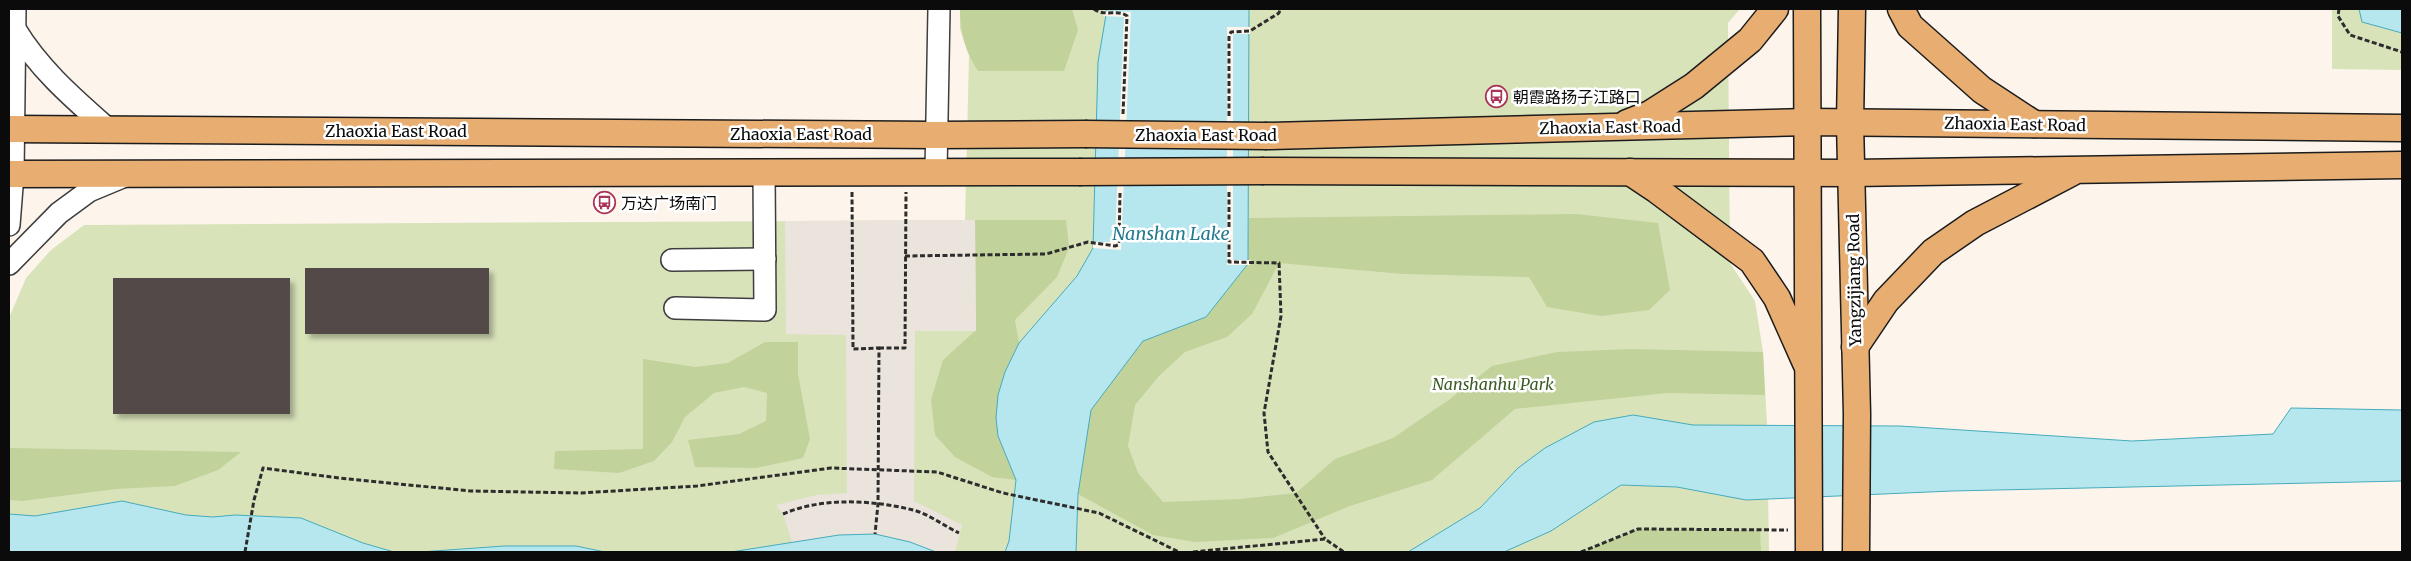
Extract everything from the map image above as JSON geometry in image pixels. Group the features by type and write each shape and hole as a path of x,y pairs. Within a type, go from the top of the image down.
{"main road":[{"path":"1620,127 1650,114 1694,86 1750,40 1775,9"},
{"path":"1807,9 1809,122 1809,530"},
{"name":"Yangzijiang Road","path":"1852,9 1850,123 1856,414 1856,552"},
{"path":"1901,9 1910,26 1982,90 2034,124"},
{"name":"Zhaoxia East Road","path":"11,128 1267,136 1809,122 2402,128"},
{"path":"11,174 764,171 1809,172 1852,174 2402,165"},
{"path":"1855,347 1886,301 1933,252 1975,223 2077,170"},
{"path":"1630,172 1752,261 1777,298 1808,368"}],"street":[{"path":"936,171 939,9"},
{"path":"9,225 15,19"},
{"path":"15,19 30,54 59,85 108,129"},
{"path":"674,308 765,310 764,171"},
{"path":"9,264 59,213 81,196 131,174"},
{"path":"672,260 765,259"}],"path":[{"path":"2339,9 2338,16 2350,35 2402,52"},
{"path":"852,172 852,349 905,348 906,171"},
{"path":"905,256 1046,254 1088,242"},
{"path":"1266,264 1279,263 1281,316 1264,413 1268,452 1325,539 1344,552"},
{"path":"875,534 879,470 879,348"},
{"path":"245,552 254,500 263,468 339,478 470,491 581,493 696,486 830,468 937,472 1003,493 1099,513 1179,552"},
{"path":"783,514 824,503 878,504 915,510 959,533"},
{"path":"1581,552 1638,529 1809,530"},
{"path":"1194,552 1325,539"}],"green space":[{"name":"Nanshanhu Park","path":"960,9 1740,9 1728,23 1730,263 1755,301 1763,352 1767,424 1769,552 9,552 9,318 26,278 51,250 84,225 965,220 969,56 960,29"},
{"path":"960,9 1072,9 1078,30 1064,71 978,71 964,41"},
{"path":"2332,9 2402,9 2402,70 2332,69"},
{"path":"1576,214 1658,223 1670,290 1649,310 1601,316 1547,307 1529,277 1403,274 1279,263 1252,314 1227,337 1185,352 1159,376 1135,405 1128,446 1138,473 1163,502 1240,499 1296,493 1335,459 1393,438 1450,399 1492,366 1557,352 1631,349 1763,352 1765,395 1667,393 1515,409 1432,480 1350,506 1273,538 1195,542 1153,535 1078,494 1091,410 1143,341 1206,317 1247,265 1249,218"},
{"path":"975,220 1066,220 1069,248 1057,277 1015,320 1019,343 1005,372 998,395 998,436 1016,480 992,477 955,457 935,435 931,400 943,360 976,330"},
{"path":"765,342 798,342 798,374 810,439 803,458 756,468 695,467 688,440 739,434 766,421 767,393 744,387 714,393 685,417 672,442 654,461 619,473 554,469 555,451 643,449 643,359 695,367 728,363"},
{"path":"9,448 241,452 218,470 175,486 116,489 23,501 9,500"},
{"path":"1638,529 1760,530 1761,552 1581,552"}],"shaded area":[{"path":"975,220 976,331 915,331 914,501 962,525 955,552 936,552 910,542 839,535 792,542 783,514 776,505 817,495 847,493 846,335 786,334 785,221"}],"water":[{"name":"Nanshan Lake","path":"1107,9 1249,9 1248,260 1247,265 1206,317 1143,341 1091,410 1078,494 1076,552 1005,552 1009,541 1016,480 998,436 996,418 998,395 1005,372 1019,343 1077,276 1093,248 1098,62"},
{"path":"2359,9 2402,9 2402,33 2362,22"},
{"path":"2291,408 2402,410 2402,481 1952,491 1746,500 1677,487 1621,485 1551,531 1504,552 1408,552 1480,508 1518,468 1545,448 1594,422 1633,415 1693,425 1900,426 2132,441 2273,434"},
{"path":"122,501 186,515 301,518 363,543 394,552 9,552 9,514 35,516"},
{"path":"875,534 910,542 936,552 731,552 839,535"},
{"path":"504,546 576,546 605,552 420,552"}],"pier":[{"path":"1104,11 1131,12 1121,250 1093,248 1093,242 1115,242 1124,17 1103,16"},
{"path":"1227,27 1250,27 1250,34 1233,34 1233,260 1251,260 1250,265 1227,265"}],"building":[{"path":"305,268 489,268 489,334 305,334"},
{"path":"113,278 290,278 290,414 113,414"}],"place":[{"name":"朝霞路扬子江路口","path":"1497,97"},
{"name":"万达广场南门","path":"605,203"}]}
